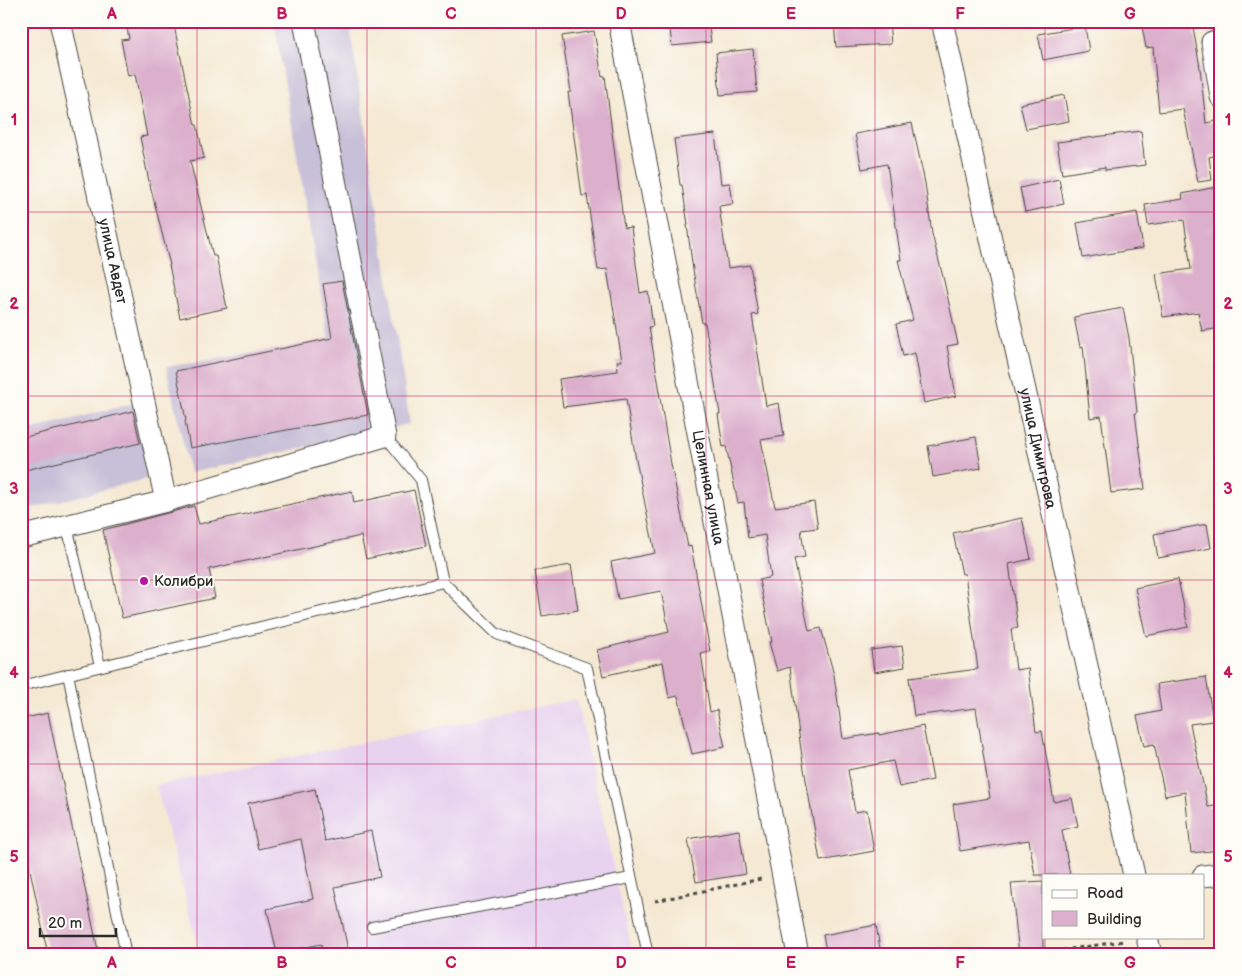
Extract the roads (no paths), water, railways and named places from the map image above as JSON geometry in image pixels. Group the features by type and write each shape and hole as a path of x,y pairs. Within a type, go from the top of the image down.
{"street":[{"name":"улица Авдет","path":"60,21 166,501"},
{"path":"21,537 166,501 384,436 304,21"},
{"name":"Целинная улица","path":"619,21 798,955"},
{"name":"улица Димитрова","path":"942,21 1134,874"},
{"path":"1212,42 1221,97"},
{"path":"1204,876 1221,874"},
{"path":"1137,939 1151,955"}],"lane":[{"path":"384,436 421,480 443,582 497,634 587,668 648,955"},
{"path":"67,526 100,666"},
{"path":"21,686 443,582"},
{"path":"68,674 126,955"},
{"path":"372,927 631,878"}],"place":[{"name":"Колибри","path":"144,581"}]}
